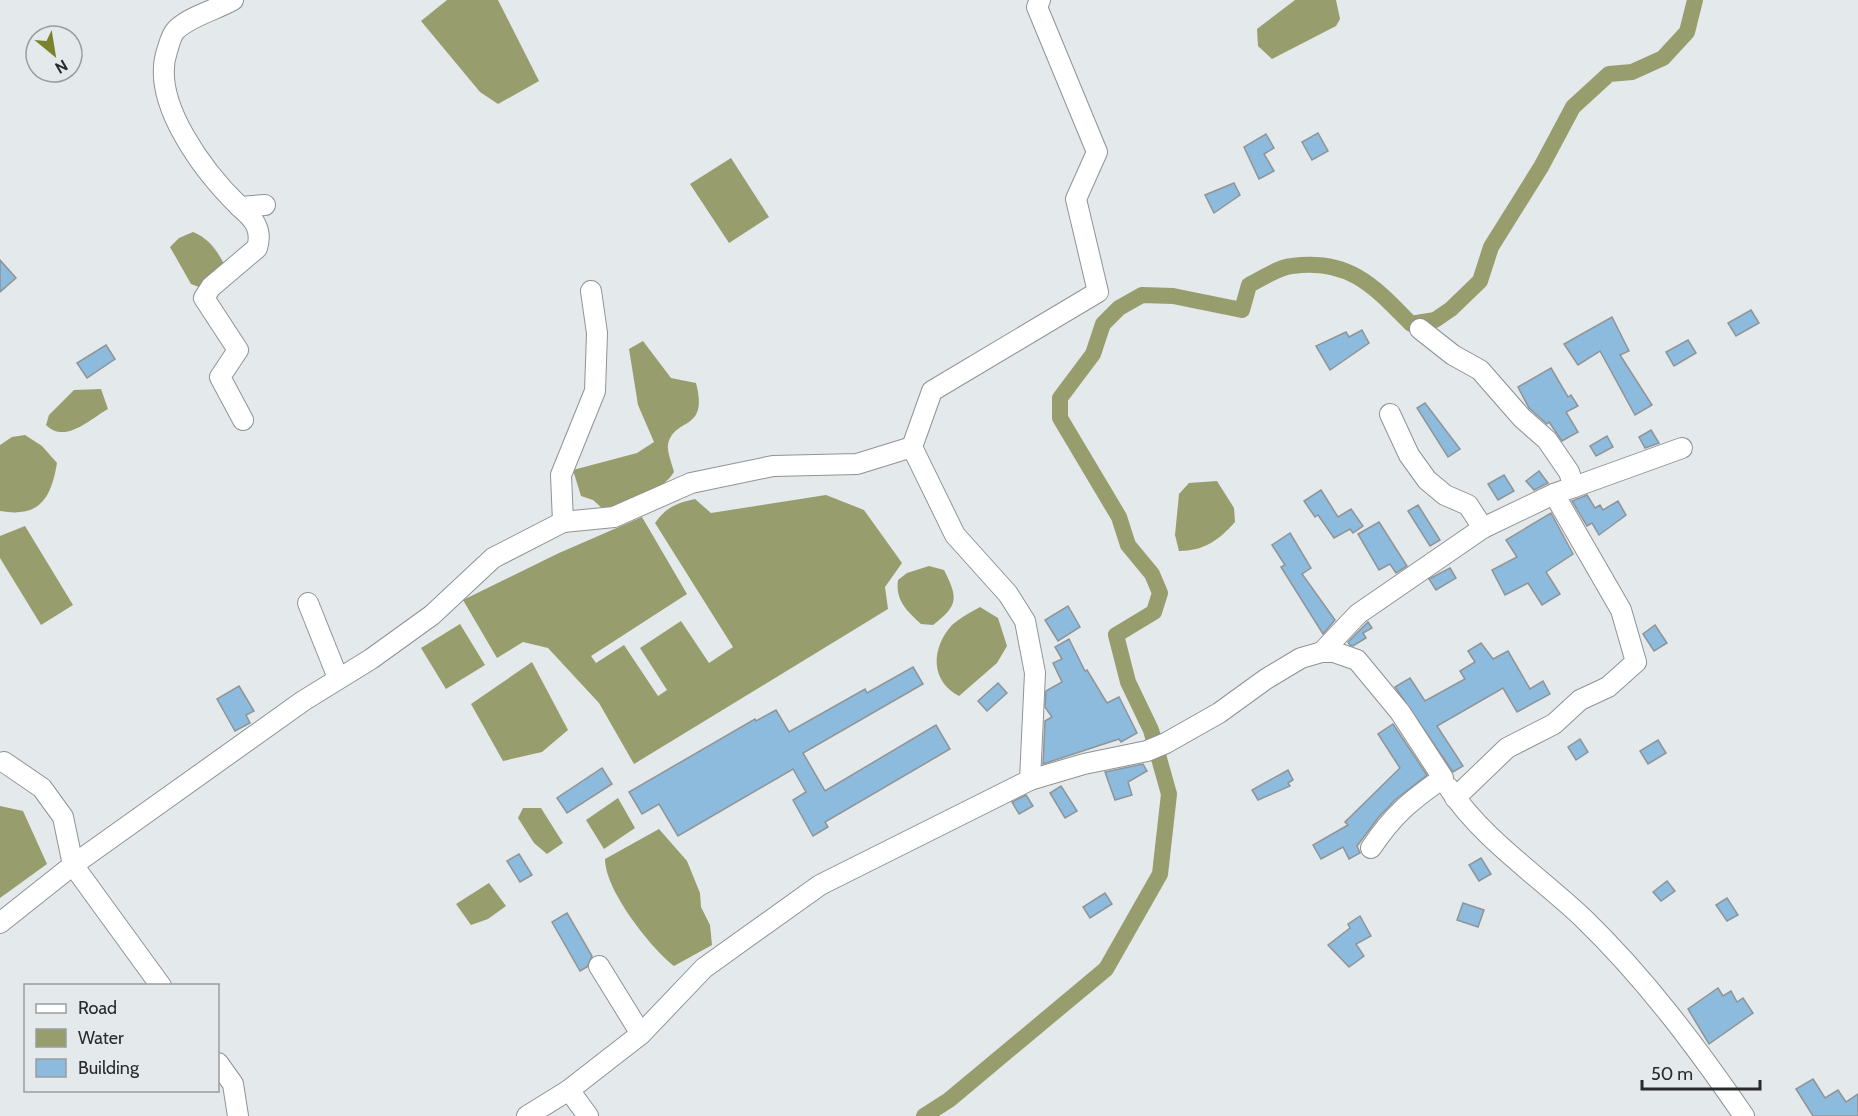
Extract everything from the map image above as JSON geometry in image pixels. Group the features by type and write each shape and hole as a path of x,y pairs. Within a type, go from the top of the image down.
{"street":[{"path":"233,0 176,30 162,70 164,86 174,116 202,163 219,186 253,218 260,239 257,248 211,287 204,298 238,350 220,377 243,420"},
{"path":"1030,780 1035,673 1025,621 1008,594 955,534 912,447 932,391 1098,291 1076,199 1096,152 1037,7 1040,0"},
{"path":"240,207 265,205"},
{"path":"563,522 561,475 595,391 597,333 591,291"},
{"path":"1420,329 1453,355 1480,370 1522,418 1547,440 1569,472 1574,487"},
{"path":"1390,414 1409,455 1427,480 1445,495 1468,505 1483,528"},
{"path":"0,923 73,866 303,701 432,615 493,558 563,522 614,517 691,483 773,466 856,464 912,447"},
{"path":"1322,652 1358,615 1483,528 1554,494 1682,448"},
{"path":"1455,798 1507,748 1554,724 1580,700 1608,687 1636,662 1626,634 1621,610 1554,494"},
{"path":"308,603 338,678"},
{"path":"527,1116 569,1090 641,1034 704,968 820,885 1030,780 1084,764 1147,751 1166,743 1220,713 1266,679 1301,658 1322,652 1334,652 1357,660 1400,712 1455,798 1633,970 1692,1041 1744,1116"},
{"path":"4,762 42,788 63,818 73,866 160,984"},
{"path":"1371,848 1407,802 1443,778"},
{"path":"599,966 641,1034"},
{"path":"219,1064 233,1084 238,1116"},
{"path":"569,1090 588,1116"}],"water":[{"path":"447,0 498,0 539,81 498,104 480,92 421,21"},
{"path":"1295,0 1336,0 1340,19 1336,26 1272,59 1258,46 1257,29"},
{"path":"731,158 769,217 729,243 690,184"},
{"path":"193,232 212,245 224,264 209,282 199,287 191,284 170,247 179,238"},
{"path":"643,341 671,378 696,383 699,399 698,410 689,422 671,436 668,448 674,472 668,480 642,497 603,509 593,500 581,496 573,470 637,453 654,442 638,405 629,349"},
{"path":"101,389 108,409 69,431 53,430 46,425 49,415 74,390"},
{"path":"25,435 42,446 57,463 51,486 41,503 34,508 14,512 0,511 0,445 12,437"},
{"path":"1217,481 1234,508 1235,522 1223,534 1203,547 1179,551 1175,535 1179,494 1189,483"},
{"path":"826,495 864,510 902,563 885,587 888,609 634,764 599,703 548,648 523,642 497,658 463,600 559,553 642,517 687,594 591,656 596,663 624,645 658,696 667,690 640,648 681,621 709,663 733,647 655,523 663,513 672,506 695,499 711,513"},
{"path":"25,526 73,605 41,625 0,558 0,536"},
{"path":"929,566 944,570 954,594 952,606 948,612 933,625 921,624 903,605 898,593 898,580 907,573"},
{"path":"980,607 998,618 1007,646 997,663 959,696 943,682 937,664 937,654 945,634 952,625"},
{"path":"460,624 485,665 446,689 421,648"},
{"path":"532,662 568,730 542,752 503,761 471,704"},
{"path":"618,798 635,828 604,849 586,820"},
{"path":"0,806 23,811 47,864 0,898"},
{"path":"523,808 541,808 563,843 547,854 534,843 518,818"},
{"path":"659,829 687,861 700,893 701,907 710,925 712,945 674,966 653,946 630,917 612,886 605,859"},
{"path":"489,883 506,906 488,919 471,925 456,904"}],"building":[{"path":"1318,133 1328,151 1312,160 1302,142"},
{"path":"1266,134 1274,148 1264,154 1274,171 1259,179 1244,147"},
{"path":"1234,183 1240,195 1214,213 1205,195"},
{"path":"0,260 16,278 0,292"},
{"path":"1751,310 1759,323 1736,336 1728,323"},
{"path":"1612,317 1629,351 1620,355 1652,405 1635,415 1600,351 1578,365 1564,344"},
{"path":"1362,330 1369,343 1330,370 1316,346 1346,332 1349,337"},
{"path":"1688,340 1696,353 1674,366 1666,352"},
{"path":"106,345 115,359 87,378 77,363"},
{"path":"1551,368 1568,397 1571,395 1578,406 1566,412 1578,432 1562,441 1549,422 1547,424 1529,408 1518,387"},
{"path":"1425,403 1460,449 1448,457 1417,408"},
{"path":"1651,430 1659,443 1645,448 1639,437"},
{"path":"1607,436 1613,447 1596,456 1590,446"},
{"path":"1539,471 1548,483 1534,490 1526,481"},
{"path":"1504,475 1514,491 1498,500 1488,484"},
{"path":"1321,490 1338,517 1351,509 1363,526 1353,533 1350,529 1334,538 1318,515 1315,517 1304,501"},
{"path":"1587,495 1595,508 1600,505 1603,510 1618,501 1626,515 1599,535 1592,523 1587,526 1572,501"},
{"path":"1418,505 1440,540 1430,546 1408,511"},
{"path":"1551,513 1573,554 1546,572 1560,594 1542,605 1528,583 1505,595 1492,570 1517,557 1506,540"},
{"path":"1379,522 1407,566 1396,573 1390,564 1379,570 1358,534"},
{"path":"1290,533 1311,568 1302,574 1335,620 1323,634 1281,567 1285,565 1272,545"},
{"path":"1450,568 1456,578 1436,590 1429,579"},
{"path":"1068,606 1080,627 1058,641 1045,620"},
{"path":"1368,622 1372,628 1363,633 1366,638 1353,646 1350,645 1348,642"},
{"path":"1655,625 1667,643 1654,651 1643,634"},
{"path":"1069,639 1085,671 1087,670 1107,703 1119,697 1137,733 1121,742 1119,739 1043,764 1045,721 1052,717 1045,707 1046,691 1062,682 1053,663 1062,659 1055,647"},
{"path":"1481,643 1493,659 1508,651 1530,689 1543,681 1550,694 1517,712 1503,688 1437,726 1463,766 1453,772 1395,687 1410,678 1425,701 1465,679 1460,671 1475,662 1468,651"},
{"path":"913,667 923,684 803,753 825,791 936,725 950,749 825,822 828,827 813,836 793,800 806,792 793,769 678,836 659,804 642,814 629,792 755,719 756,721 776,710 789,732 865,689 867,693"},
{"path":"998,683 1007,693 987,711 978,701"},
{"path":"239,686 254,711 246,715 250,723 235,731 217,699"},
{"path":"1393,724 1427,775 1395,800 1378,818 1357,846 1360,853 1349,859 1343,847 1321,859 1313,845 1348,825 1345,822 1400,768 1378,734"},
{"path":"1580,739 1588,752 1576,760 1568,747"},
{"path":"1658,740 1666,753 1648,764 1640,751"},
{"path":"1143,764 1147,771 1128,782 1132,795 1115,800 1105,772"},
{"path":"602,768 612,784 567,813 557,798"},
{"path":"1288,770 1293,780 1288,783 1290,786 1258,800 1252,790"},
{"path":"1061,786 1077,811 1065,818 1050,793"},
{"path":"1026,795 1033,806 1019,814 1012,802"},
{"path":"519,854 532,875 520,882 507,861"},
{"path":"1481,858 1491,874 1479,881 1469,865"},
{"path":"1667,881 1675,891 1661,901 1653,892"},
{"path":"1105,893 1112,904 1090,918 1083,907"},
{"path":"1727,898 1738,915 1727,921 1716,905"},
{"path":"1463,903 1484,910 1478,927 1457,920"},
{"path":"567,913 592,956 587,967 580,971 552,922"},
{"path":"1360,916 1371,936 1356,944 1364,956 1349,967 1328,945 1350,928 1348,924"},
{"path":"1718,988 1723,996 1731,991 1737,1002 1743,998 1753,1013 1709,1044 1688,1009"},
{"path":"1813,1079 1825,1098 1838,1090 1846,1102 1858,1094 1858,1116 1813,1116 1796,1089"}],"waterway":[{"path":"924,1116 949,1100 1106,969 1160,874 1169,794 1151,730 1128,682 1116,635 1154,612 1160,593 1152,574 1128,545 1119,517 1060,418 1060,398 1093,354 1103,324 1119,308 1142,295 1173,296 1242,310 1249,285 1281,269 1312,265 1329,266 1359,278 1385,298 1411,324 1435,320 1451,309 1480,281 1491,247 1541,167 1573,107 1609,74 1632,72 1663,58 1687,32 1695,0"}]}
